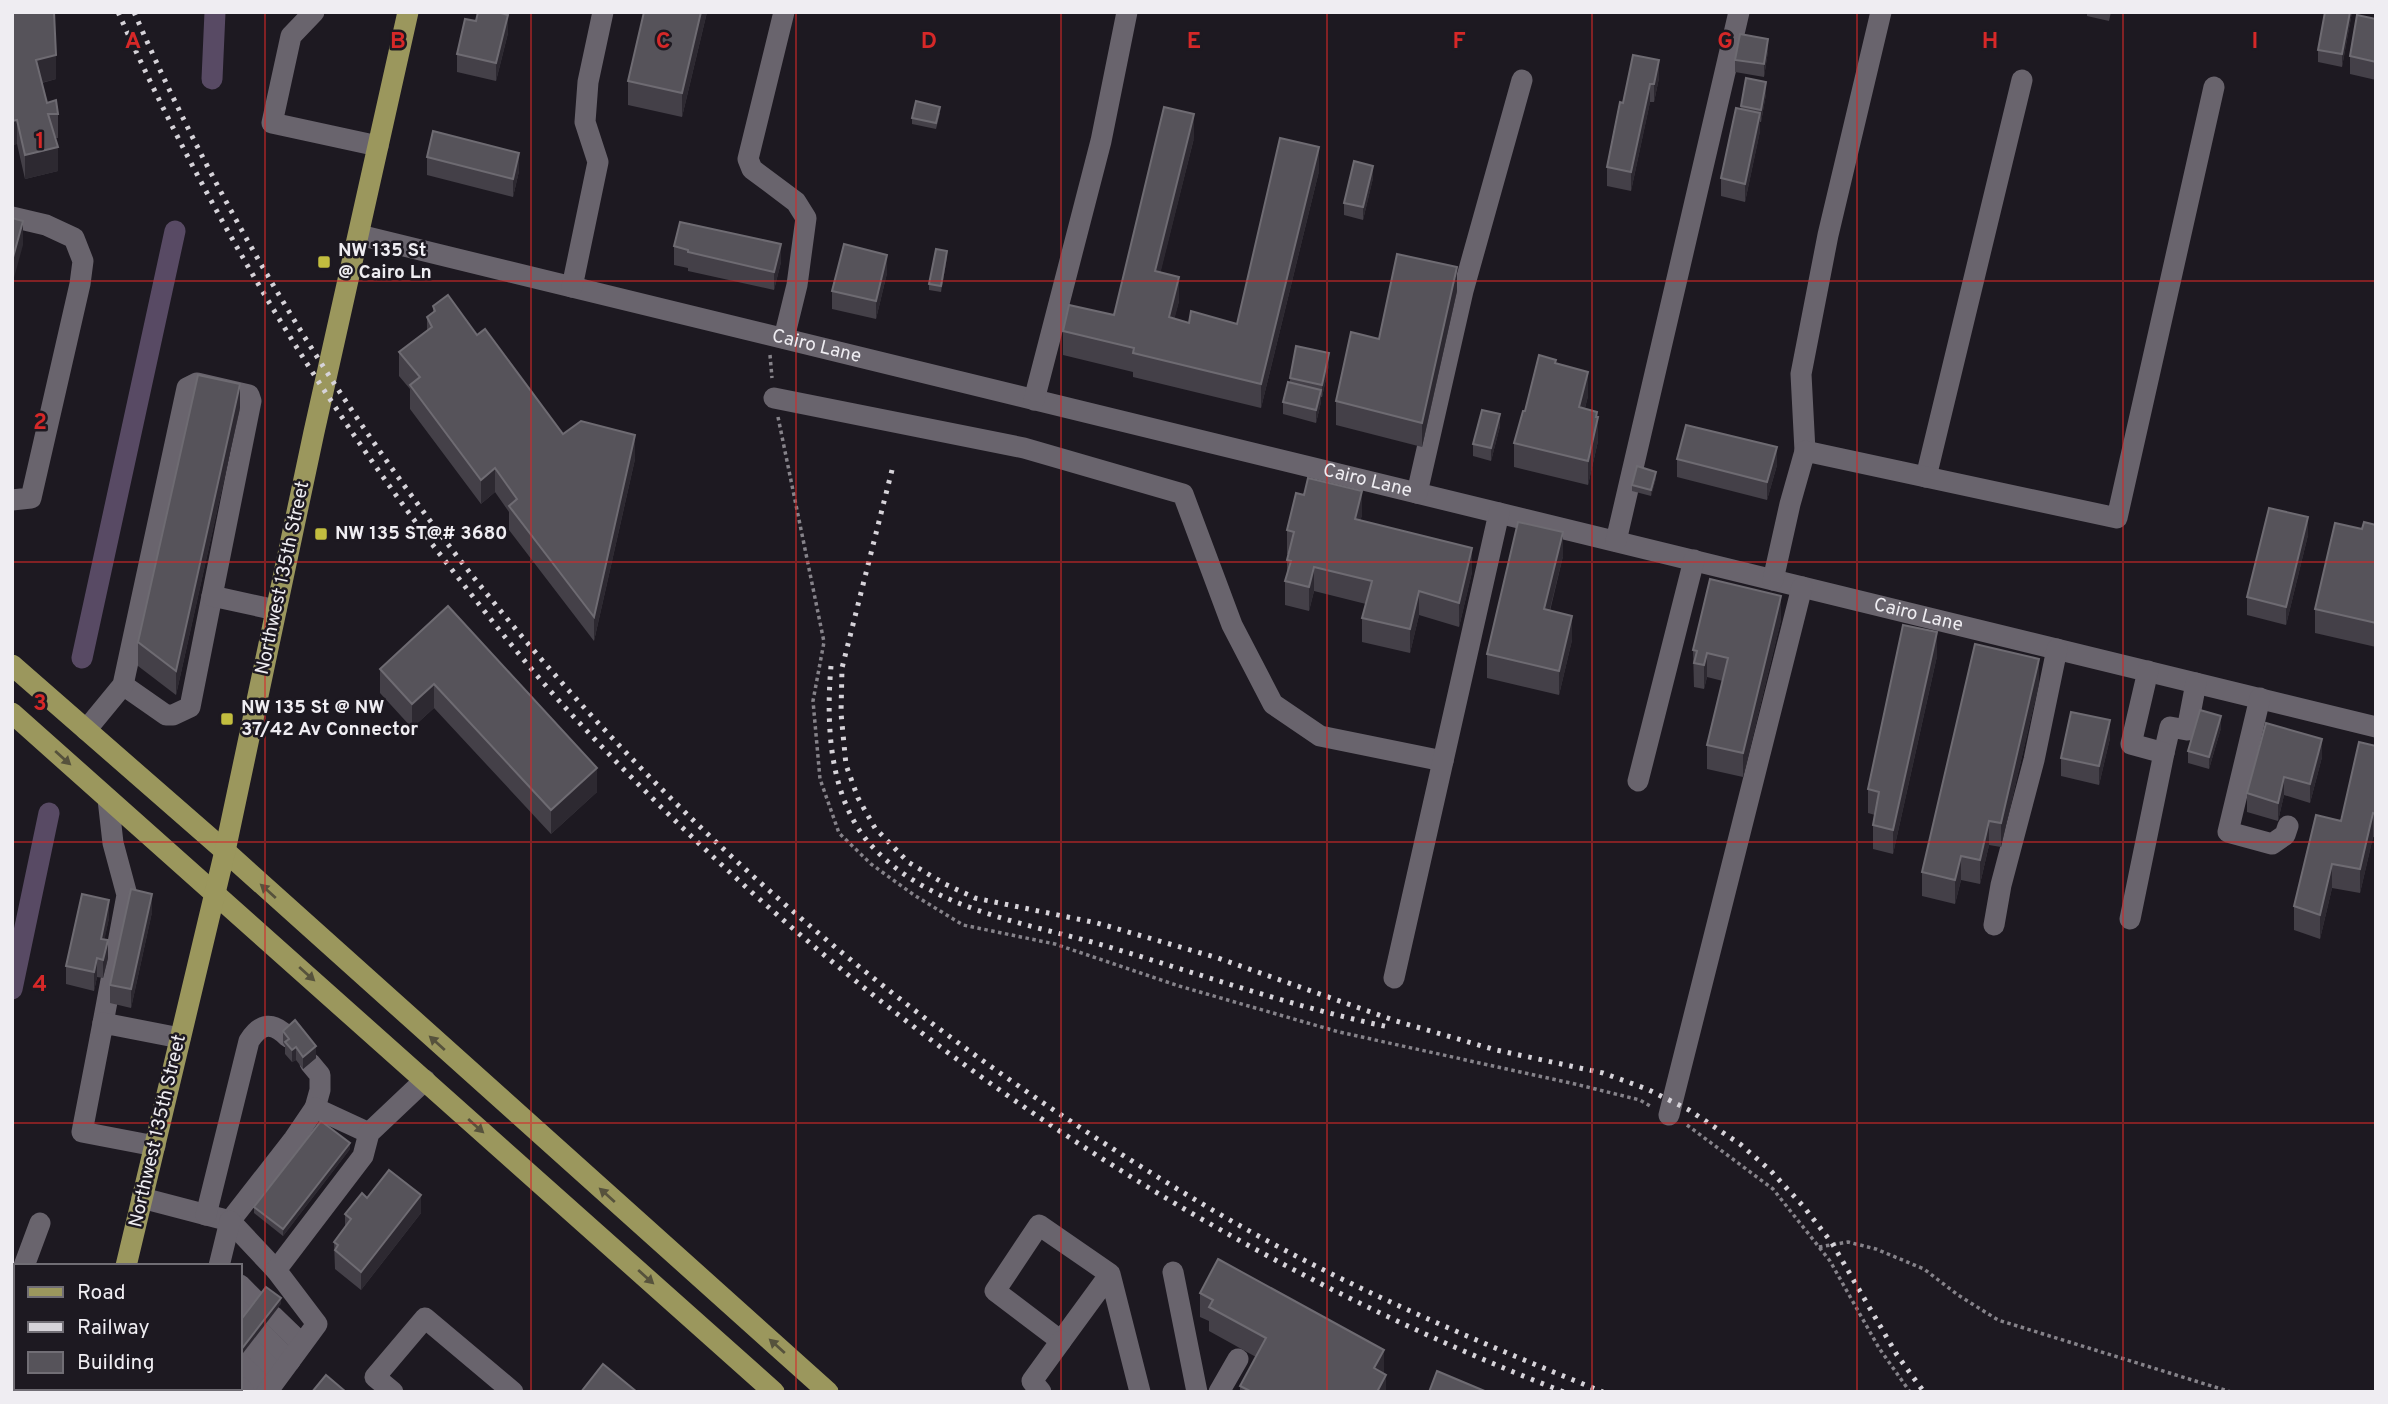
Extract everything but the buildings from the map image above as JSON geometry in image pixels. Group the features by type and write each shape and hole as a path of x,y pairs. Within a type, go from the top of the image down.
{"main road":[{"name":"Northwest 135th Street","path":"126,1264 225,851 408,12"},
{"path":"12,665 225,851 828,1392"},
{"path":"12,713 774,1392"}],"street":[{"path":"314,12 291,36 272,123 378,146"},
{"path":"572,287 598,162 585,122 588,82 603,12"},
{"path":"777,337 797,285 806,218 796,202 752,169 748,159 784,12"},
{"path":"1034,400 1101,141 1127,12"},
{"path":"1616,541 1739,12"},
{"path":"1773,580 1805,451 1801,374 1828,235 1881,12"},
{"path":"1418,493 1464,291 1522,80"},
{"path":"1926,477 2022,80"},
{"path":"1805,451 2118,518 2214,88"},
{"path":"12,217 46,225 74,238 83,261 31,498 12,500"},
{"name":"Cairo Lane","path":"359,235 2376,727"},
{"path":"86,730 123,685 187,388 197,383 249,395 251,401 190,707 173,715 166,715 123,685"},
{"path":"774,398 1024,448 1183,494 1232,625 1273,705 1320,736 1443,761"},
{"path":"1394,978 1499,513"},
{"path":"1638,782 1694,560"},
{"path":"1668,1115 1682,1069 1801,587"},
{"path":"212,596 276,610"},
{"path":"1994,925 2001,885 2034,760 2057,649"},
{"path":"2148,671 2132,744 2164,753"},
{"path":"2130,919 2170,727 2187,730 2196,683"},
{"path":"2260,698 2228,832 2272,844 2285,835 2288,826"},
{"path":"108,799 113,843 127,895 82,1132 155,1146"},
{"path":"103,1023 180,1038"},
{"path":"206,1215 249,1041 256,1030 264,1026 281,1030 288,1037"},
{"path":"219,1264 230,1221 262,1190 300,1143 320,1090 320,1075 310,1063"},
{"path":"276,1270 302,1224 340,1174 362,1156 369,1133 425,1080"},
{"path":"315,1108 369,1133"},
{"path":"142,1198 230,1221 276,1270 317,1324 281,1373"},
{"path":"25,1264 40,1223"},
{"path":"1061,1341 995,1291 1039,1225 1110,1274 1140,1392"},
{"path":"1173,1272 1197,1392"},
{"path":"1041,1392 1032,1381 1110,1274"},
{"path":"242,1292 252,1327 281,1373"},
{"path":"393,1392 375,1377 425,1318 513,1392"},
{"path":"252,1327 281,1373"},
{"path":"1219,1392 1238,1359"}],"path":[{"path":"777,337 770,365 774,398 824,642 813,701 820,779 839,833 871,864 963,925 1055,944 1179,986 1339,1032 1640,1100 1691,1126 1773,1189 1830,1261 1879,1348 1910,1392"},
{"path":"1819,1247 1848,1242 1876,1249 1924,1269 1958,1295 1998,1320 2231,1392"}],"waterway":[{"path":"212,79 215,12"},
{"path":"82,658 175,231"},
{"path":"12,989 49,813"}],"railway":[{"path":"118,12 185,152 222,220 260,287 342,418 432,544 512,645 562,704 669,814 781,918 899,1016 1023,1106 1151,1189 1285,1265 1422,1333 1564,1392"},
{"path":"134,12 187,127 247,240 312,349 383,456 460,559 541,658 626,753 716,842 773,894 893,994 1019,1086 1149,1172 1263,1238 1358,1287 1455,1331 1603,1392"},
{"path":"892,470 842,668 841,713 846,765 858,798 875,828 908,862 975,898 1097,923 1218,958 1396,1021 1496,1050 1603,1073 1647,1089 1689,1110 1740,1144 1770,1170 1804,1207 1832,1243 1897,1355 1924,1392"},
{"path":"831,666 830,735 833,759 845,804 869,843 894,867 923,886 953,901 1019,923 1287,1001 1389,1027"}],"place":[{"name":"NW 135 St @ Cairo Ln","path":"324,262"},
{"name":"NW 135 ST@# 3680","path":"321,534"},
{"name":"NW 135 St @ NW 37/42 Av Connector","path":"227,719"}]}
